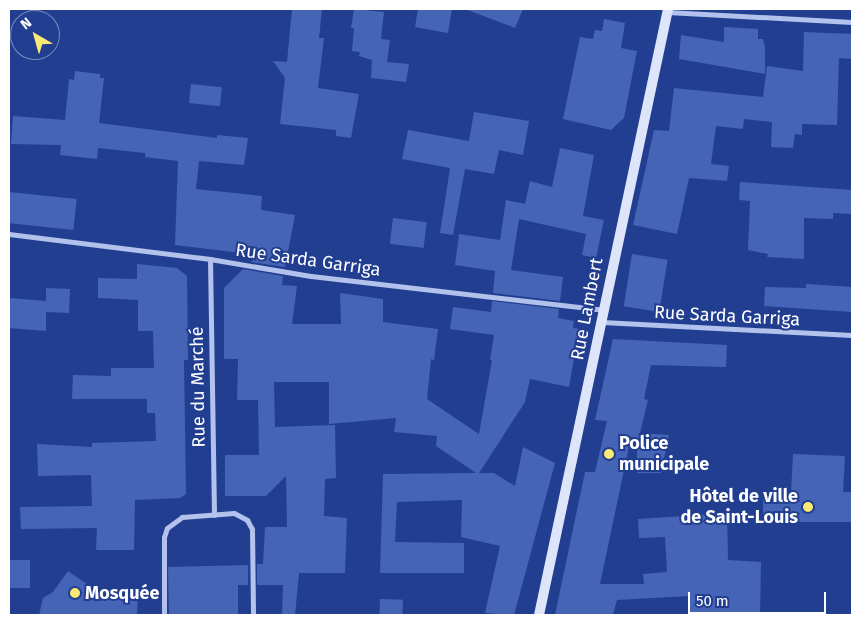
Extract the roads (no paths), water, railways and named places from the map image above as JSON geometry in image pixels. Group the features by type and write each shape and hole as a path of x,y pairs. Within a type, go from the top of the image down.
{"main road":[{"name":"Rue Lambert","path":"539,615 667,11"}],"street":[{"path":"667,11 852,22"},
{"name":"Rue Sarda Garriga","path":"9,234 210,259 312,276 603,310"},
{"name":"Rue du Marché","path":"210,259 214,514"},
{"name":"Rue Sarda Garriga","path":"601,322 852,335"},
{"path":"164,615 164,537 167,528 182,517 214,514 239,514 250,524 253,615"}],"place":[{"name":"Police municipale","path":"609,454"},
{"name":"Hôtel de ville de Saint-Louis","path":"808,507"},
{"name":"Mosquée","path":"75,593"}]}
